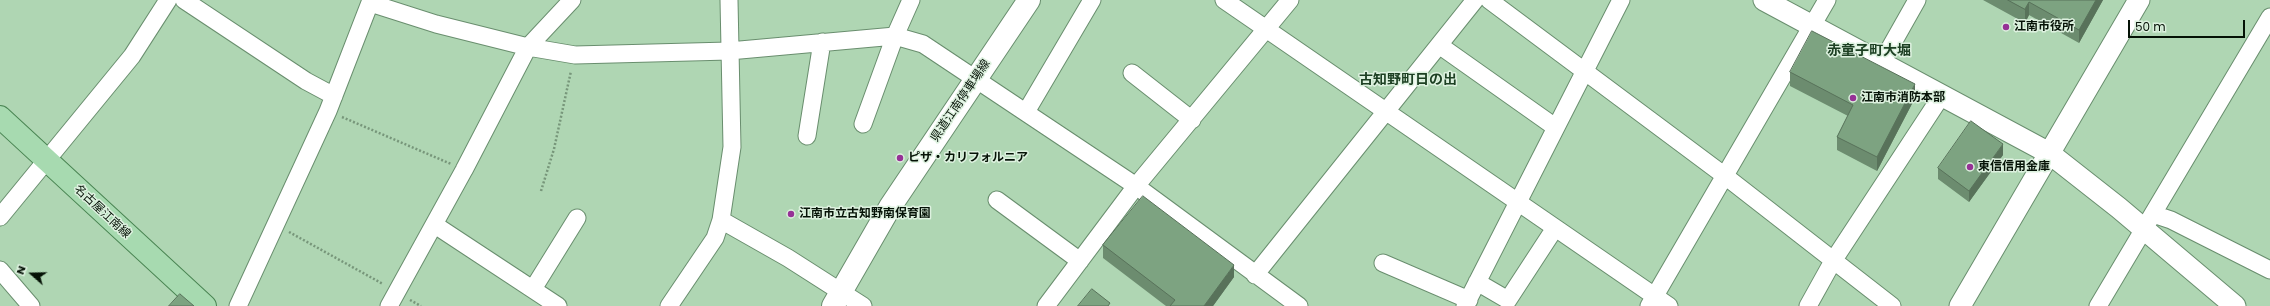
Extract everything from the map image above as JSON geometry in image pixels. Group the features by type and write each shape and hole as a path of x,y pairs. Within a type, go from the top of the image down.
{"main road":[{"name":"県道江南停車場線","path":"837,299 890,208 1029,0"},
{"name":"名古屋江南線","path":"0,117 205,306"}],"street":[{"path":"0,217 132,56 168,0"},
{"path":"184,0 306,81 331,103"},
{"path":"393,299 464,170 528,47 572,0"},
{"path":"669,306 715,238 721,220 732,147 729,0"},
{"path":"863,124 895,36 911,0"},
{"path":"1026,112 1092,0"},
{"path":"1224,0 1268,28 1385,112 1555,228 1651,301 1669,306"},
{"path":"1046,306 1136,186 1290,0"},
{"path":"1255,275 1475,0"},
{"path":"1489,0 1725,176 1832,261 1892,306"},
{"path":"1383,262 1467,303 1583,71 1621,0"},
{"path":"1764,0 2049,153 2148,221 2235,306"},
{"path":"1651,301 1813,27 1827,0"},
{"path":"1882,62 1917,0"},
{"path":"1960,306 2139,0"},
{"path":"238,306 276,226 331,103 371,1 436,24 528,47 575,55 729,51 895,36 923,44 1136,186 1299,306"},
{"path":"2098,306 2270,17"},
{"path":"806,136 822,42"},
{"path":"1439,45 1555,127"},
{"path":"1132,73 1192,120"},
{"path":"1808,306 1832,261 1942,95"},
{"path":"997,200 1080,262"},
{"path":"533,290 577,218"},
{"path":"721,220 788,258 837,299 864,306"},
{"path":"2148,221 2171,220 2270,270"},
{"path":"434,224 554,305"},
{"path":"1477,282 1508,300 1555,228"},
{"path":"0,270 31,306"}],"path":[{"path":"541,191 554,149 575,55"},
{"path":"331,103 464,170"},
{"path":"276,226 321,248 393,299 421,306"}],"building":[{"path":"2008,0 2096,0 2079,30 2029,2 2025,9"},
{"path":"1812,31 1915,84 1877,157 1837,137 1853,105 1790,72"},
{"name":"東信信用金庫","path":"1971,121 2003,144 1969,191 1938,168"},
{"path":"1143,196 1234,265 1204,306 1170,306 1175,300 1103,245"},
{"path":"1092,289 1110,303 1108,306 1078,306"},
{"path":"180,294 194,306 169,306"}],"place":[{"name":"江南市役所","path":"2006,27"},
{"name":"江南市消防本部","path":"1853,98"},
{"name":"ピザ・カリフォルニア","path":"900,158"},
{"name":"東信信用金庫","path":"1970,167"},
{"name":"江南市立古知野南保育園","path":"791,214"}],"district":[{"name":"赤童子町大堀","path":"1869,51"},
{"name":"古知野町日の出","path":"1408,80"}]}
